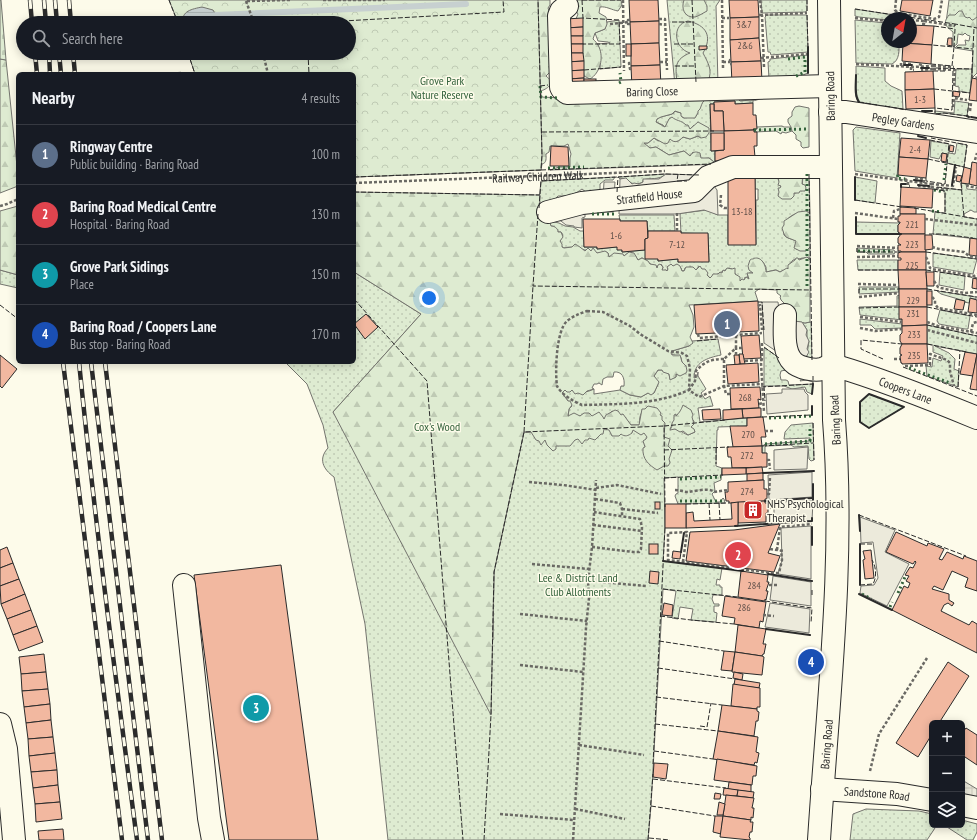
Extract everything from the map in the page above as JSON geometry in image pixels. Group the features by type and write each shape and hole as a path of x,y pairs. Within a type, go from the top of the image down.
{"street":[{"name":"Baring Road","path":"818,840 833,666 838,464 834,420 833,365 823,167 830,112 829,0"},
{"name":"Baring Close","path":"567,6 561,11 559,16 561,87 565,92 669,91 830,86"},
{"name":"Pegley Gardens","path":"830,112 846,112 977,132"},
{"name":"Stratfield House","path":"548,212 582,203 694,191 708,177 733,167 823,167"},
{"path":"784,315 787,354 794,363 799,366 812,369 821,369 833,365"},
{"name":"Coopers Lane","path":"833,365 859,372 977,418"},
{"path":"184,585 209,818 214,840"},
{"path":"0,724 14,840"},
{"name":"Sandstone Road","path":"822,789 897,794 929,799"},
{"path":"965,806 977,808"}],"path":[{"path":"252,16 246,0 290,0"},
{"path":"324,0 386,0"},
{"path":"623,0 624,76"},
{"path":"722,0 724,89"},
{"path":"760,0 762,64 765,87"},
{"path":"896,0 895,10 898,13 934,19 940,15 942,0"},
{"path":"760,15 807,13"},
{"path":"722,18 729,18"},
{"path":"855,18 881,20"},
{"path":"658,19 665,19 669,91"},
{"path":"917,20 955,26"},
{"path":"921,24 924,24 924,21"},
{"path":"610,24 629,22"},
{"path":"659,24 665,25"},
{"path":"762,58 808,54"},
{"path":"264,60 267,72"},
{"path":"660,62 667,62"},
{"path":"723,62 731,62"},
{"path":"856,64 901,66 901,63 921,67 955,70 954,86"},
{"path":"911,65 911,70 914,70"},
{"path":"624,66 631,66"},
{"path":"933,68 954,67"},
{"path":"976,160 977,152"},
{"path":"918,186 953,186 956,182 956,167"},
{"name":"Railway Children Walk","path":"356,183 669,171"},
{"path":"855,174 924,183 948,190"},
{"path":"907,178 908,186 910,186"},
{"path":"915,178 924,179 924,183"},
{"path":"967,184 968,186 977,188"},
{"path":"0,206 16,200"},
{"path":"721,200 720,205 722,207 729,208"},
{"path":"893,218 894,211 900,209"},
{"path":"855,213 898,219"},
{"path":"677,214 677,231"},
{"path":"925,219 977,225"},
{"path":"857,246 898,248"},
{"path":"932,247 964,252 968,256 977,257"},
{"path":"857,257 898,256"},
{"path":"926,257 930,268 932,269 974,276 977,274"},
{"path":"934,281 938,287 941,288 964,292 977,292"},
{"path":"858,284 899,285"},
{"path":"859,297 899,293"},
{"path":"932,297 938,308 977,315"},
{"path":"689,390 690,368 687,356 682,352 668,351 630,326 603,312 587,311 575,315 565,322 560,334 557,386 558,389 576,403 582,405 642,402 679,394 689,390 695,381 696,371 702,365 712,360 724,359 736,348 742,348"},
{"path":"860,317 902,322"},
{"path":"927,322 938,326 977,333"},
{"path":"971,332 973,323 977,322"},
{"path":"860,328 875,331 902,329"},
{"path":"927,330 977,343"},
{"path":"698,334 698,338 762,333"},
{"path":"736,335 736,355"},
{"path":"903,366 930,365 930,354 944,359 950,363 951,378 954,386"},
{"path":"724,359 724,386 726,394 730,394"},
{"path":"894,359 900,359"},
{"path":"745,361 761,362 764,412"},
{"path":"689,390 699,397 724,386 762,384"},
{"path":"758,404 763,403"},
{"path":"766,431 775,431"},
{"path":"767,460 769,460 770,469"},
{"path":"767,494 769,494 770,491 770,477"},
{"path":"573,840 589,598 588,581 592,547 596,480"},
{"path":"529,482 596,489 617,485 661,494"},
{"path":"675,490 685,492 701,492 708,489 714,492 728,490"},
{"path":"595,500 620,503 622,516"},
{"path":"622,509 658,513"},
{"path":"592,547 633,552 639,552 641,549 642,523 640,519 594,512"},
{"path":"777,550 780,527 812,524"},
{"path":"593,525 642,531"},
{"path":"683,562 687,545 687,532 668,533 668,560 683,562 779,573 783,551 770,549"},
{"path":"532,564 589,569"},
{"path":"588,581 646,586"},
{"path":"768,585 778,585"},
{"path":"520,614 587,621"},
{"path":"764,615 774,616"},
{"path":"870,772 879,734 927,658"},
{"path":"520,665 583,672"},
{"path":"579,745 644,755"},
{"path":"575,809 625,818"},
{"path":"500,814 574,820"}],"green space":[{"path":"1,0 6,60 0,59"},
{"name":"Grove Park Nature Reserve","path":"169,0 538,0 542,155 541,170 356,177 356,72 194,72 190,60 356,60 356,16 175,16"},
{"name":"Grove Park Nature Reserve","path":"267,0 550,0 550,5 548,8 550,13 548,16 553,30 548,38 553,44 549,47 553,51 554,59 549,66 550,72 546,76 550,81 550,85 541,91 541,97 563,98 700,92 761,92 762,97 755,101 727,98 716,100 706,99 695,118 684,118 681,116 681,113 675,111 672,114 657,119 656,122 665,127 669,119 672,117 688,125 690,129 698,122 709,128 709,133 706,137 701,138 698,136 690,139 683,137 675,142 670,139 668,143 665,144 654,138 648,143 644,143 650,148 656,147 669,155 684,151 690,156 697,152 700,153 701,158 709,158 714,162 722,164 550,170 559,167 570,167 571,154 568,144 564,146 550,146 541,170 356,177 356,72 195,72 193,65 196,60 356,60 356,16 245,16 268,9 270,3"},
{"path":"575,0 621,0 622,5 618,11 600,7 599,13 606,17 607,24 605,29 595,33 593,39 599,47 601,60 599,69 590,79 584,76 576,19 578,14 576,11"},
{"path":"667,0 720,0 716,6 718,85 675,86"},
{"path":"684,0 704,0 707,6 707,11 695,17 688,16 683,9"},
{"path":"761,0 807,0 807,11 762,13"},
{"path":"949,0 977,0 977,28 946,23"},
{"path":"855,9 881,13 881,19 859,17 855,16"},
{"path":"959,11 962,11 965,17 969,17 972,20 977,17 977,73 972,78 973,51 955,48 958,45 966,45 965,40 969,41 970,36 965,33 963,35 958,34 957,44 953,47 953,32 945,23 949,15 955,15"},
{"path":"767,15 807,15 808,52 771,55 770,52 768,52 765,17"},
{"path":"619,20 621,67 600,69 600,53 597,44 610,43 598,41 595,33 605,29 607,22"},
{"path":"855,20 881,22 881,48 898,48 895,62 892,64 856,63"},
{"path":"688,21 699,25 706,32 707,41 703,53 710,70 708,81 677,81 677,64 681,58 690,53 680,46 677,31 683,23"},
{"path":"808,55 808,73 793,79 769,79 768,62 770,59"},
{"path":"0,59 6,60 16,157 16,187 0,193"},
{"path":"856,66 885,68 885,81 891,86 902,91 903,109 858,102 856,96"},
{"path":"956,69 972,69 970,93 959,91 959,87 955,86"},
{"path":"705,99 738,99 740,101 753,100 753,103 735,104 735,101 714,102 714,104 710,104 711,151 715,151 715,161 721,161 722,164 714,162 709,158 701,159 700,156 693,152 690,156 684,151 669,155 656,147 650,148 643,143 648,143 654,138 658,141 670,138 678,141 683,137 690,139 698,136 701,138 694,125 690,129 686,125 670,118 665,128 663,125 656,122 657,119 672,114 674,111 681,113 682,117 684,118 697,114 697,110"},
{"path":"955,101 969,103 967,116 944,113 935,114 935,111 954,113"},
{"path":"799,106 809,108 809,147 803,148 801,146 801,142 796,139 796,135 792,131 788,122 788,119 792,116 792,112 795,107"},
{"path":"757,127 791,127 792,131 786,133 782,132 781,134 776,131 754,132 753,129"},
{"path":"856,127 900,133 897,178 855,171 853,130"},
{"path":"931,141 949,144 949,153 955,154 957,143 967,145 964,167 947,163 947,154 942,153 939,159 930,157"},
{"path":"809,170 810,213 798,213 790,217 785,224 784,235 797,241 796,249 805,250 810,247 810,260 809,257 793,260 788,269 780,272 776,270 766,272 766,267 763,262 754,273 749,273 747,277 749,280 745,277 744,281 740,281 732,269 729,268 710,278 699,266 696,270 691,267 685,268 684,271 682,271 681,268 668,266 667,272 666,270 662,271 663,267 661,264 657,268 642,258 638,260 635,255 629,252 623,257 609,257 608,253 605,252 596,253 576,248 564,248 562,247 560,241 563,235 561,232 558,232 553,226 550,226 545,220 584,231 584,247 597,247 597,249 617,247 622,250 622,252 645,250 658,259 658,261 678,259 678,262 709,261 708,234 681,233 680,214 707,210 718,215 728,215 728,244 756,244 756,200 758,200 758,189 755,189 755,172 778,177 781,185 779,195 788,198 800,190 802,191 803,173"},
{"path":"803,173 802,184 805,185 805,191 794,193 794,196 791,199 782,199 778,196 778,188 781,186 778,185 778,177"},
{"path":"666,174 657,178 643,180 643,182 637,184 630,183 623,178 620,179 618,177"},
{"path":"615,177 613,180 605,180 600,184 600,191 590,195 582,189 571,195 558,196 554,200 543,204 539,201 541,181"},
{"path":"855,177 877,181 875,203 855,200"},
{"path":"961,183 966,184 967,189 977,190 977,212 971,210 964,214 964,217 977,219 977,239 933,234 935,212 945,213 945,192 943,191 943,188 962,190"},
{"name":"Cox's Wood","path":"356,192 540,195 539,214 550,223 551,226 557,228 558,232 561,232 563,237 560,241 562,247 564,248 572,247 575,244 585,251 588,248 591,251 593,248 597,253 605,251 608,253 609,257 614,253 623,254 624,256 629,252 634,253 638,260 642,258 650,264 656,265 657,268 660,264 663,267 662,270 667,271 667,267 671,264 673,266 677,264 680,266 682,271 684,271 686,267 693,267 696,270 700,266 702,269 705,269 710,278 713,274 718,274 720,272 722,273 723,270 725,271 727,268 735,268 735,274 740,277 740,281 742,279 744,280 746,277 749,279 747,273 753,273 749,270 749,262 751,259 756,258 762,261 766,272 776,270 780,272 787,268 788,269 788,265 796,258 799,260 807,257 810,260 810,322 805,323 794,321 786,305 781,300 781,296 777,293 777,290 759,289 755,292 758,301 689,305 693,315 694,327 690,337 693,343 689,346 672,351 671,353 672,355 680,355 682,362 686,366 686,373 680,376 676,374 676,377 670,380 669,374 663,372 662,370 658,370 654,376 659,382 654,393 651,395 648,393 641,397 630,395 620,390 621,386 624,386 624,380 621,374 617,372 614,372 613,377 603,379 602,385 599,383 594,384 592,388 594,389 587,391 583,395 578,393 575,394 572,390 567,392 565,390 562,393 572,405 569,409 568,416 574,413 580,416 584,413 589,413 592,416 599,412 604,419 606,415 615,410 621,415 623,414 631,425 639,425 642,409 645,409 648,406 657,408 661,413 660,415 662,416 662,420 665,423 664,437 670,439 668,446 672,450 669,459 670,463 668,466 664,466 657,470 649,464 643,452 643,448 645,447 643,441 647,437 644,433 641,435 633,430 632,433 628,435 624,436 621,434 619,436 612,436 609,430 604,429 603,434 595,440 589,438 582,444 578,439 575,440 570,446 556,446 556,449 553,451 547,445 545,440 541,445 531,432 524,432 494,572 491,715 333,412 421,314 356,273"},
{"path":"16,207 16,274 0,270 0,211"},
{"path":"806,211 810,213 810,247 806,251 800,251 794,248 796,241 786,237 782,228 784,221 798,212"},
{"path":"619,215 674,215 675,231 648,231 647,221 620,221"},
{"path":"856,222 900,223 898,225 898,232 901,234 856,234"},
{"path":"857,248 894,250 895,252 894,254 868,254 866,252 857,252"},
{"path":"933,253 977,259 973,274 933,267"},
{"path":"857,260 898,260 898,270 858,270"},
{"path":"0,270 16,274 16,288 0,284"},
{"path":"940,272 965,276 964,290 939,285"},
{"name":"Lee & District Land Club Allotments","path":"356,273 421,314 333,412 493,640 494,572 524,432 664,426 645,409 640,416 640,425 631,425 624,417 612,411 603,420 601,416 597,414 592,417 584,414 580,416 568,417 569,409 572,406 562,393 565,389 580,393 594,389 594,394 620,390 630,395 641,397 648,393 654,393 658,384 654,376 658,370 662,370 669,374 670,379 676,377 676,374 677,375 681,358 680,356 672,355 672,351 689,346 692,341 718,339 721,355 706,359 696,368 694,378 697,377 698,372 698,376 706,389 701,393 705,399 710,396 713,406 698,408 700,422 747,418 747,426 718,427 717,430 716,466 722,468 721,480 714,483 715,491 712,494 716,502 720,502 723,498 725,503 678,504 675,496 678,493 678,477 664,478 665,528 663,561 722,568 720,580 717,579 716,585 720,585 720,587 722,587 722,595 713,595 712,599 714,604 719,604 719,606 714,606 714,612 717,613 716,622 691,620 693,609 680,607 678,619 672,618 676,591 663,589 648,840 388,840 365,624 334,477 327,471 323,464 323,456 328,448 323,425 307,384 287,364 356,364","holes":["682,411 694,421 691,427 695,432 688,435 677,429 670,429"]},
{"path":"859,287 899,287 899,292 859,294"},
{"path":"937,291 976,297 976,299 970,299 969,303 964,302 965,301 941,294"},
{"path":"899,295 902,320 860,315 859,307 897,306 897,296"},
{"path":"940,310 970,316 968,329 939,324 937,321"},
{"path":"860,319 902,324 902,328 875,329 871,325 860,325"},
{"path":"802,322 811,322 812,364 806,361 809,341 807,339 807,330"},
{"path":"927,325 977,336 977,354 935,346 949,353 955,359 954,369 959,371 958,387 927,376 926,366 932,367 933,358 941,361 943,356 933,352 933,345 927,344"},
{"path":"765,348 781,359 813,376 813,382 806,380 800,381 802,378 786,370 781,371 780,375 781,380 788,381 789,385 813,384 812,394 807,392 805,387 792,389 784,386 764,386"},
{"path":"869,394 904,407 869,428 860,422 860,402"},
{"path":"683,405 691,410 693,415 692,417 694,424 691,427 695,432 688,435 683,431 680,432 675,429 670,430 674,420 674,415 677,415"},
{"path":"813,423 814,460 811,461 809,459 808,446 766,446 765,453 762,453 762,446 765,444 810,441 810,438 784,439 785,432 791,425"},
{"path":"866,809 919,811 929,813 929,828 935,828 927,840 850,840 853,814"},
{"path":"965,821 977,824 977,832 973,840 967,840 949,828 965,828"}],"shaded area":[{"path":"202,7 213,10 216,16 184,16 185,13"},
{"path":"666,174 699,175 711,182 717,190 718,215 704,210 677,214 619,214 620,179 626,178 632,184 639,184 643,182 643,179 659,179"},
{"path":"604,182 615,182 613,212 585,211 585,217 582,218 582,228 566,225 561,221 552,220 545,208 558,198 603,198"},
{"path":"762,302 778,302 779,310 794,321 802,322 807,330 806,335 809,341 807,349 809,352 806,357 785,357 764,343"},
{"path":"782,389 804,389 808,395 808,410 767,414 766,394 782,393"},
{"path":"808,447 807,469 774,470 774,450"},
{"path":"812,472 812,497 769,500 768,475"},
{"path":"813,501 812,521 774,523 774,502"},
{"path":"860,517 895,530 885,552 909,564 887,606 860,593 861,586 874,585 878,578 873,542 861,543"},
{"path":"811,526 811,579 778,574 782,560 781,528"},
{"path":"773,576 811,582 811,606 770,600"},
{"path":"770,603 810,609 809,633 765,627"},
{"path":"965,782 977,789 977,800 965,798"}],"building":[{"path":"629,0 658,0 659,21 630,22"},
{"path":"729,0 758,0 759,17 730,18"},
{"path":"902,0 933,0 930,16 917,14 917,12 900,11"},
{"path":"759,17 759,38 730,40 730,18"},
{"path":"583,18 583,27 565,28 565,19"},
{"path":"659,21 659,43 631,44 630,22"},
{"path":"917,25 934,26 932,45 917,44"},
{"path":"583,27 583,36 566,36 565,28"},
{"path":"566,36 583,36 583,44 566,44"},
{"path":"759,38 761,61 731,62 730,40"},
{"path":"948,38 952,38 952,46 947,45"},
{"path":"659,43 660,65 631,66 631,44"},
{"path":"566,44 583,44 583,53 566,53"},
{"path":"626,44 631,44 631,56 626,56"},
{"path":"917,44 932,45 931,64 902,61 903,48 917,48"},
{"path":"699,46 707,46 707,49 699,50"},
{"path":"566,53 583,53 584,61 566,62"},
{"path":"584,61 584,70 566,71 566,62"},
{"path":"761,61 762,81 732,83 731,62"},
{"path":"660,65 661,87 632,88 631,66"},
{"path":"584,70 584,78 567,79 566,71"},
{"path":"933,71 934,89 905,90 905,72"},
{"path":"584,78 584,87 569,88 569,79"},
{"path":"972,78 977,79 977,101 969,100"},
{"path":"584,79 596,79 596,85 584,85"},
{"path":"934,89 935,108 906,109 905,90"},
{"path":"953,91 960,92 959,97 953,96"},
{"path":"735,101 735,104 753,103 753,115 756,115 757,129 724,131 723,111 714,111 714,102"},
{"path":"710,104 714,104 714,111 723,111 724,131 711,131"},
{"path":"754,130 754,132 757,132 757,146 754,146 755,157 733,161 715,161 715,151 724,150 724,131"},
{"path":"711,133 724,133 724,150 711,151"},
{"path":"901,138 930,140 928,159 899,157"},
{"path":"950,145 954,146 953,152 949,151"},
{"path":"551,146 568,147 569,166 550,166"},
{"path":"942,153 947,154 946,162 941,161"},
{"path":"899,157 928,159 926,178 898,175"},
{"path":"972,162 977,163 977,186 969,184"},
{"path":"964,167 971,169 969,184 961,183"},
{"path":"728,172 755,172 756,245 728,245"},
{"path":"957,175 962,176 960,182 956,181"},
{"path":"901,187 933,189 932,208 900,206"},
{"path":"900,207 916,208 916,214 900,214"},
{"path":"900,214 925,214 925,234 901,234 898,232 898,225 900,222 898,222 898,216 900,216"},
{"path":"583,219 647,221 648,238 645,239 645,250 622,252 622,250 617,250 617,247 597,249 597,247 584,247"},
{"path":"648,231 708,233 709,262 678,262 678,259 658,261 658,259 645,259 645,239 648,238"},
{"path":"901,234 925,234 926,252 898,251 898,245 901,245 898,243 898,238"},
{"path":"925,235 932,235 933,249 925,250"},
{"path":"970,238 977,239 977,256 969,255"},
{"path":"926,252 926,270 898,270 898,260 901,260 901,258 898,258 898,253"},
{"path":"898,270 926,270 927,289 899,289"},
{"path":"926,272 934,272 934,286 927,286"},
{"path":"973,278 977,279 977,289 972,288"},
{"path":"899,289 927,289 927,307 899,307"},
{"path":"927,291 932,291 932,305 927,305"},
{"path":"970,298 977,300 977,313 968,312"},
{"path":"956,299 965,301 963,310 954,309"},
{"path":"758,301 759,331 696,334 694,305"},
{"path":"899,307 927,307 927,325 902,326 902,319 899,319"},
{"path":"366,314 378,327 365,339 356,327 356,322"},
{"path":"927,325 927,344 902,344 900,341 900,335 902,333 902,326"},
{"path":"759,335 761,358 743,359 741,336"},
{"path":"902,344 927,344 928,363 902,364 900,348"},
{"path":"965,352 977,354 973,376 960,374"},
{"path":"739,354 743,354 745,364 740,364"},
{"path":"977,354 977,390 970,389"},
{"path":"0,355 17,369 2,388 0,386"},
{"path":"734,355 739,355 740,364 735,365"},
{"path":"758,363 759,382 728,384 726,365"},
{"path":"760,387 761,400 758,399 759,408 731,409 730,388"},
{"path":"761,408 761,417 743,418 742,409"},
{"path":"720,409 721,419 703,420 702,410"},
{"path":"742,409 743,418 723,420 723,410"},
{"path":"763,417 766,437 761,437 762,446 733,447 730,426 747,426 747,418"},
{"path":"762,446 762,453 767,453 767,467 732,468 731,457 728,457 727,447"},
{"path":"762,467 763,473 746,474 746,468"},
{"path":"722,468 746,468 746,474 722,475"},
{"path":"763,473 763,480 747,481 747,474"},
{"path":"764,480 764,489 767,489 767,499 765,499 765,501 729,503 729,501 726,501 725,492 728,492 728,482"},
{"name":"NHS Psychological Therapist","path":"765,501 765,503 768,503 766,522 738,523 738,502"},
{"path":"655,502 660,502 660,509 655,509"},
{"path":"738,502 738,526 686,528 686,513 693,512 694,521 732,519 731,503"},
{"path":"665,504 686,504 686,528 665,528"},
{"path":"780,524 768,553 780,556 774,572 686,561 690,532 734,530"},
{"path":"896,532 927,546 928,543 944,549 939,559 942,560 947,552 963,559 964,556 977,561 977,591 965,587 968,578 952,571 943,590 934,586 932,589 949,594 949,600 954,603 952,606 948,603 944,605 941,611 969,625 972,621 977,624 977,653 892,610 904,586 908,588 910,583 906,581 909,576 905,575 910,567 913,568 916,562 915,561 913,564 886,552"},
{"path":"649,544 658,544 658,554 649,554"},
{"path":"7,547 13,563 0,568 0,550"},
{"path":"871,550 874,578 865,579 863,560 865,559 863,551"},
{"path":"673,551 681,552 680,559 672,558"},
{"path":"13,563 19,579 0,586 0,568"},
{"path":"281,565 318,840 229,840 194,575"},
{"path":"650,571 659,572 658,584 649,583"},
{"path":"741,571 768,575 767,582 769,582 766,591 768,591 765,601 738,597"},
{"path":"19,579 25,594 1,604 0,586"},
{"path":"25,594 31,610 7,619 1,604"},
{"path":"725,596 766,602 763,622 760,621 759,628 734,624 735,618 722,616"},
{"path":"664,603 673,605 672,616 662,615"},
{"path":"31,610 37,626 13,635 7,619"},
{"path":"738,625 766,629 763,644 766,644 764,654 762,656 735,652"},
{"path":"37,626 43,642 19,651 13,635"},
{"path":"724,651 735,652 732,671 721,670"},
{"path":"735,652 764,657 762,675 732,672"},
{"path":"44,654 46,672 21,674 19,657"},
{"path":"948,662 969,676 941,720 929,720 929,739 918,757 896,743"},
{"path":"46,672 48,689 22,691 21,674"},
{"path":"734,672 743,674 742,680 733,678"},
{"path":"735,679 760,683 759,688 734,685"},
{"path":"733,684 760,688 760,707 757,707 757,709 731,706"},
{"path":"48,689 50,704 24,707 22,691"},
{"path":"50,704 51,720 26,723 24,707"},
{"path":"722,705 757,709 759,712 758,721 756,721 754,736 718,731"},
{"path":"51,720 53,737 28,739 26,723"},
{"path":"966,728 977,735 977,765 965,757"},
{"path":"718,731 758,737 756,752 759,753 757,763 755,762 754,765 713,759"},
{"path":"53,737 55,753 29,756 28,739"},
{"path":"55,753 57,770 31,772 29,756"},
{"path":"717,759 757,766 756,776 753,776 752,785 714,780"},
{"path":"654,763 668,764 666,779 653,777"},
{"path":"57,770 58,785 33,788 31,772"},
{"path":"729,782 751,785 751,792 728,789"},
{"path":"58,785 60,802 35,804 33,788"},
{"path":"724,788 738,790 737,796 723,795"},
{"path":"738,790 754,792 753,798 737,796"},
{"path":"715,793 721,794 720,799 714,799"},
{"path":"726,795 754,798 752,808 754,808 753,818 751,817 751,820 723,816"},
{"path":"60,802 62,819 36,822 35,804"},
{"path":"719,802 725,804 723,815 717,815"},
{"path":"715,816 723,816 721,834 713,832"},
{"path":"723,816 751,820 750,822 753,822 752,832 750,832 749,837 750,840 720,837"},
{"path":"63,829 64,840 39,840 38,831"}],"waterway":[{"path":"216,15 466,4"}],"railway":[{"path":"30,0 31,16"},
{"path":"44,0 45,16"},
{"path":"55,0 56,16"},
{"path":"69,0 70,16"},
{"path":"36,60 37,72"},
{"path":"49,60 50,72"},
{"path":"60,60 61,72"},
{"path":"74,60 75,72"},
{"path":"63,364 122,840"},
{"path":"79,364 99,542 137,840"},
{"path":"91,364 148,840"},
{"path":"105,364 162,840"}],"hedge":[{"path":"788,59 805,57 805,72 794,77"},
{"path":"619,83 621,82 620,73"},
{"path":"540,86 541,97 558,98"},
{"path":"754,130 809,129"},
{"path":"944,180 946,164"},
{"path":"548,168 584,167"},
{"path":"807,174 807,288"},
{"path":"898,175 897,178 905,179"},
{"path":"934,190 944,192"},
{"path":"932,211 941,212"},
{"path":"592,214 614,214"},
{"path":"858,251 892,251"},
{"path":"909,368 950,383"},
{"path":"769,418 811,416"},
{"path":"765,444 810,441 810,427"},
{"path":"680,479 721,477"},
{"path":"680,501 724,501"},
{"path":"898,593 905,577"},
{"path":"862,594 871,599"},
{"path":"890,607 892,602"}],"fence":[{"path":"169,0 175,16"},
{"path":"356,20 504,12 503,0"},
{"path":"356,177 541,170 542,155 538,0"},
{"path":"582,0 583,18 619,20 620,44 583,44"},
{"path":"582,0 621,0"},
{"path":"692,0 696,82"},
{"path":"807,0 807,11"},
{"path":"855,9 955,24"},
{"path":"807,15 808,47"},
{"path":"672,22 693,22"},
{"path":"955,26 955,24 977,28"},
{"path":"934,26 955,29 954,47 973,49"},
{"path":"972,69 974,28"},
{"path":"674,44 694,44"},
{"path":"931,64 952,66 954,47 932,45"},
{"path":"190,60 194,72"},
{"path":"308,60 309,72"},
{"path":"675,66 695,66"},
{"path":"584,70 621,67"},
{"path":"936,68 972,69 972,78"},
{"path":"933,71 947,71"},
{"path":"953,71 952,110 935,108 935,114 944,113 967,116 969,103"},
{"path":"540,86 548,85"},
{"path":"934,89 970,93"},
{"path":"859,102 877,105"},
{"path":"885,106 906,110"},
{"path":"542,132 714,131"},
{"path":"928,159 964,167 967,145 931,138"},
{"path":"930,140 950,144"},
{"path":"926,178 926,181 945,184 949,144"},
{"path":"541,170 711,164"},
{"path":"617,192 618,177 665,174 699,175"},
{"path":"678,174 677,181 687,181"},
{"path":"809,174 812,360"},
{"path":"539,208 541,181 618,177"},
{"path":"961,183 964,217"},
{"path":"937,187 962,190"},
{"path":"933,189 945,191 945,214"},
{"path":"356,192 540,195"},
{"path":"855,200 902,207"},
{"path":"914,208 977,219"},
{"path":"538,214 533,286 810,290"},
{"path":"929,234 973,238"},
{"path":"857,248 857,252 901,252"},
{"path":"926,252 977,259"},
{"path":"858,270 898,270"},
{"path":"926,270 977,278"},
{"path":"524,432 533,286"},
{"path":"859,293 859,289 899,289"},
{"path":"927,289 977,297"},
{"path":"356,301 427,381 463,840"},
{"path":"758,302 762,302 764,330"},
{"path":"0,305 16,317"},
{"path":"859,308 899,307"},
{"path":"927,307 977,317"},
{"path":"927,325 977,336"},
{"path":"697,341 718,339"},
{"path":"883,359 861,349 861,340 902,344"},
{"path":"927,344 967,352"},
{"path":"764,347 779,358"},
{"path":"958,387 960,350"},
{"path":"903,367 977,396"},
{"path":"761,387 813,384 813,376"},
{"path":"764,386 765,401"},
{"path":"762,417 812,415"},
{"path":"664,426 726,420"},
{"path":"813,423 814,460"},
{"path":"484,840 491,715 494,572 524,432 664,426 665,507"},
{"path":"762,446 813,443"},
{"path":"664,450 729,447"},
{"path":"716,448 716,464"},
{"path":"664,478 723,475"},
{"path":"709,503 710,520"},
{"path":"719,503 720,520"},
{"path":"686,504 729,503"},
{"path":"859,515 966,556"},
{"path":"653,764 665,527"},
{"path":"860,544 872,544"},
{"path":"860,585 873,584 876,572 872,560"},
{"path":"663,589 738,597"},
{"path":"812,590 812,595"},
{"path":"765,601 812,608 811,623"},
{"path":"660,616 734,624"},
{"path":"659,641 724,651"},
{"path":"658,668 735,679"},
{"path":"656,697 722,705"},
{"path":"700,726 707,727 711,703"},
{"path":"655,724 718,731"},
{"path":"654,751 713,759"},
{"path":"648,840 653,774"},
{"path":"653,779 726,788"},
{"path":"651,806 715,816"},
{"path":"649,838 670,840"}],"wall":[{"path":"808,47 808,73"},
{"path":"904,65 912,65"},
{"path":"921,68 929,68"},
{"path":"856,75 856,93 859,102"},
{"path":"922,111 932,111"},
{"path":"971,117 977,118"},
{"path":"918,136 926,138"},
{"path":"952,185 955,165"},
{"path":"855,177 855,200"},
{"path":"914,180 922,181"},
{"path":"901,187 901,184 906,184"},
{"path":"918,185 929,186"},
{"path":"856,217 856,234 901,234"},
{"path":"812,394 813,384"},
{"path":"869,394 904,407 869,428 860,422 860,402 869,394"},
{"path":"812,406 812,415"},
{"path":"763,473 814,471"},
{"path":"813,484 813,505"},
{"path":"765,501 813,498"},
{"path":"859,515 860,531"},
{"path":"735,526 812,521 812,518"},
{"path":"812,527 812,545"},
{"path":"681,552 684,533"},
{"path":"860,544 860,585"},
{"path":"663,561 743,571"},
{"path":"768,574 812,581"},
{"path":"859,594 892,610"},
{"path":"766,629 810,635"}],"place":[{"name":"Ringway Centre","path":"727,324"},
{"name":"NHS Psychological Therapist","path":"753,510"},
{"name":"Baring Road Medical Centre","path":"738,555"},
{"name":"Baring Road / Coopers Lane","path":"811,662"},
{"name":"Grove Park Sidings","path":"256,708"}]}
